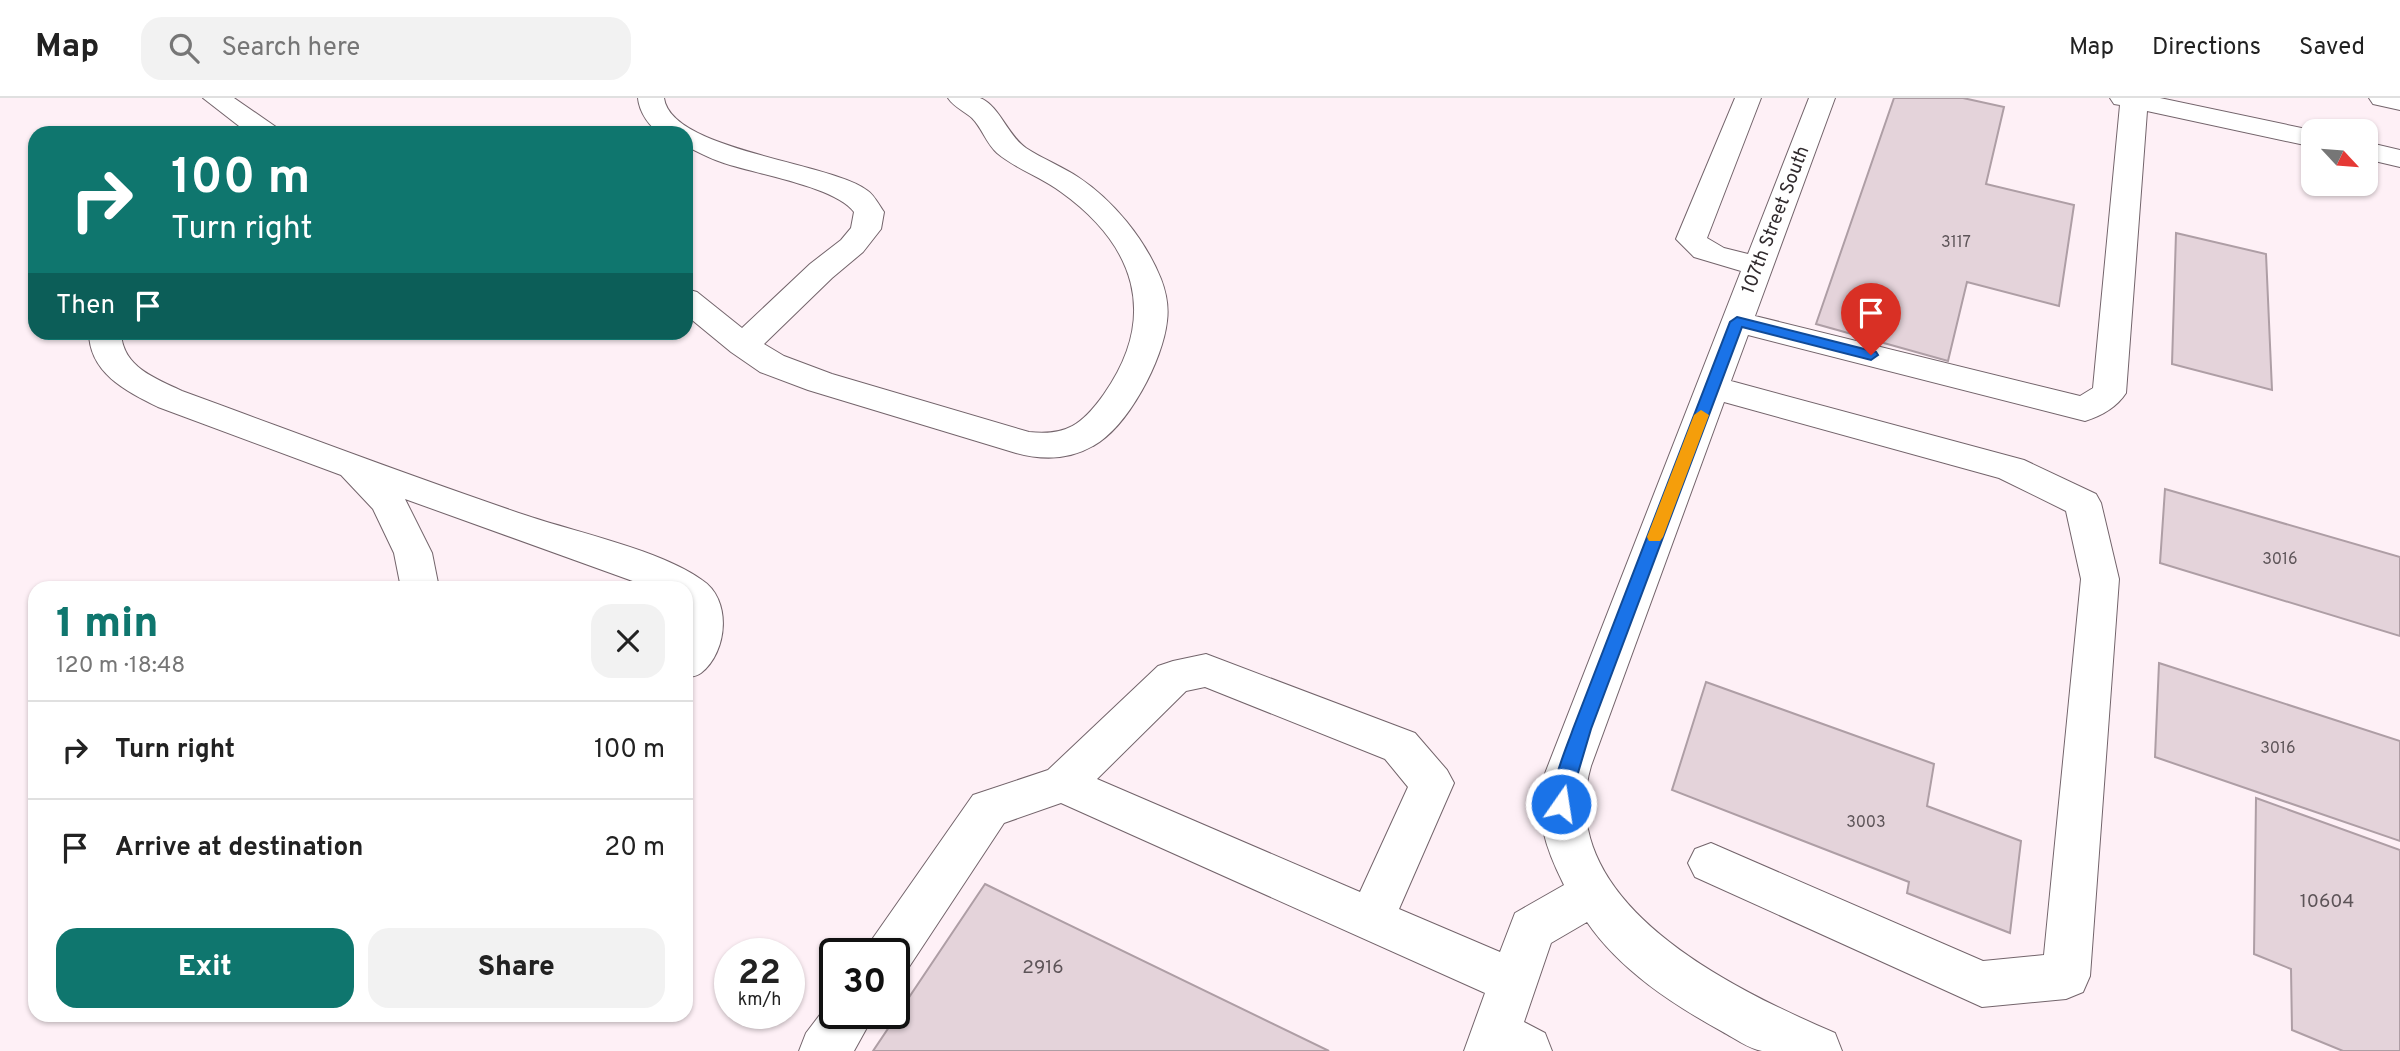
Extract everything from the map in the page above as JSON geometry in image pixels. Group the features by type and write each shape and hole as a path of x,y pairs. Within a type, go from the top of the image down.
{"street":[{"path":"652,98 651,104 662,121 670,126"},
{"path":"693,305 743,345 772,364 820,382 1028,444 1049,447 1070,444 1091,431 1116,403 1141,361 1152,307 1140,264 1112,225 1079,191 1053,172 1020,157 1004,146 983,113 961,98"},
{"path":"1748,98 1691,239 1697,248 1718,257 1759,265"},
{"name":"107th Street South","path":"1817,1051 1730,1010 1671,974 1632,941 1593,893 1566,840 1561,804 1564,785 1582,729 1822,98"},
{"path":"2382,98 2400,102"},
{"path":"1737,322 2085,409 2109,393 2128,99 2301,136"},
{"path":"225,105 250,126"},
{"path":"225,105 256,126"},
{"path":"693,139 730,156 837,187 858,197 869,212 866,229 852,246 821,271 743,345"},
{"path":"2378,153 2400,159"},
{"path":"106,340 109,358 130,378 170,399 513,525 656,572 672,581"},
{"path":"1711,863 1982,984 2066,976 2100,579 2083,503 2011,469 1712,387"},
{"path":"350,464 388,501 413,553 419,581"},
{"path":"693,594 705,613 698,647 693,653"},
{"path":"901,938 989,809 1063,784 1173,678 1206,670 1400,746 1432,783 1371,919"},
{"path":"1063,784 1513,982"},
{"path":"1504,1045 1513,982 1532,929 1593,893"},
{"path":"824,1051 839,1029"}],"building":[{"path":"1894,98 1963,98 2004,107 1986,184 2074,205 2059,306 1967,282 1948,361 1816,324"},
{"path":"2176,233 2266,254 2272,390 2172,364"},
{"path":"2165,489 2400,557 2400,636 2160,563"},
{"path":"2159,663 2400,741 2400,841 2155,757"},
{"path":"1706,682 1934,764 1927,806 2021,841 2010,933 1907,893 1909,882 1672,790"},
{"path":"2256,798 2400,850 2400,1051 2343,1051 2292,1030 2291,969 2254,954"},
{"path":"985,884 1329,1051 873,1051 888,1029 910,1029 910,996"}],"slow traffic":[{"path":"1655,537 1701,415"}],"route":[{"path":"1561,804 1564,785 1582,729 1737,322 1871,355"}]}
